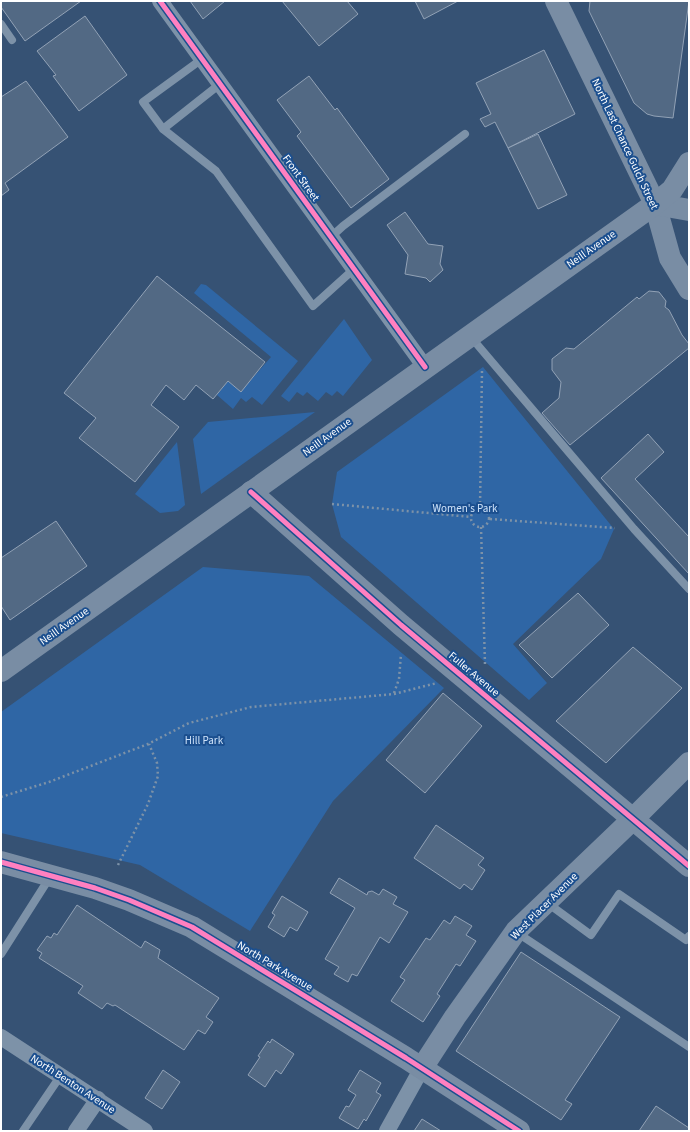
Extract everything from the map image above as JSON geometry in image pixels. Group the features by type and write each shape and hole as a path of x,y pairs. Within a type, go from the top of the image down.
{"street":[{"name":"Front Street","path":"160,1 425,367"},
{"name":"North Last Chance Gulch Street","path":"556,1 655,204 670,258 689,289"},
{"name":"Neill Avenue","path":"3,666 252,492 655,204 672,190 689,163"},
{"path":"655,204 689,210"},
{"name":"Fuller Avenue","path":"252,492 401,625 689,866"},
{"name":"West Placer Avenue","path":"387,1131 422,1068 455,1017 516,931 689,763"},
{"name":"North Park Avenue","path":"1,862 95,888 129,900 192,927 422,1068 519,1131"},
{"name":"North Benton Avenue","path":"1,1037 145,1131"},
{"path":"76,1131 98,1099"}],"lane":[{"path":"1,24 12,40"},
{"path":"202,59 143,102 163,129 216,171 313,306 354,269"},
{"path":"163,129 220,84"},
{"path":"331,236 465,134"},
{"path":"469,336 634,529 689,589"},
{"path":"1,954 50,876"},
{"path":"546,902 592,935 619,894 686,940 689,936"},
{"path":"516,931 689,1047"},
{"path":"23,1131 60,1075"}],"path":[{"path":"480,508 482,370"},
{"path":"332,504 471,517"},
{"path":"480,508 488,512 490,519 486,525 481,527 473,524 471,517 473,511 480,508"},
{"path":"490,519 634,529"},
{"path":"481,527 485,664"},
{"path":"394,694 399,679 401,654"},
{"path":"1,797 49,782 148,744 190,723 252,707 394,694 437,684"},
{"path":"118,865 148,804 158,776 157,763 148,744"}],"green space":[{"path":"201,284 206,285 298,361 262,405 252,397 246,402 241,398 233,409 217,395 228,381 241,391 271,357 194,293"},
{"path":"344,319 372,360 343,396 337,391 332,396 326,392 318,401 307,392 303,396 297,392 289,402 281,396"},
{"name":"Women's Park","path":"483,367 614,529 601,559 513,644 547,683 529,700 341,537 332,504 337,472"},
{"path":"315,412 201,494 193,439 208,422"},
{"path":"177,442 185,505 178,511 160,513 135,494"},
{"name":"Hill Park","path":"203,567 309,576 444,688 333,801 250,931 140,865 1,833 1,712"}],"building":[{"path":"1,1 81,1 25,41 1,7"},
{"path":"190,1 225,1 203,19"},
{"path":"282,1 347,1 358,14 319,46"},
{"path":"415,1 458,1 424,19"},
{"path":"590,1 689,1 673,118 647,114 634,103 589,11"},
{"path":"85,16 127,75 79,111 53,76 56,75 37,51"},
{"path":"544,50 575,114 508,148 495,122 485,127 480,119 491,114 476,83"},
{"path":"309,76 335,110 337,108 389,179 351,208 297,136 301,132 277,100"},
{"path":"26,81 68,137 5,183 9,190 1,196 1,97"},
{"path":"538,134 567,195 538,209 508,148"},
{"path":"405,212 428,244 443,246 440,264 443,270 430,282 426,278 405,274 408,255 387,225"},
{"path":"157,276 265,362 241,392 228,381 213,399 196,385 184,400 166,385 151,405 179,427 135,482 79,438 96,418 64,393"},
{"path":"649,291 659,292 666,301 665,307 669,310 682,335 689,344 689,348 570,445 542,413 559,398 561,382 552,370 552,359 566,348 574,349 637,297 639,299"},
{"path":"648,434 664,452 635,479 689,537 689,574 601,478"},
{"path":"56,521 87,566 10,620 1,606 1,558"},
{"path":"578,593 609,625 552,678 519,645"},
{"path":"633,647 682,688 606,763 556,721"},
{"path":"443,693 482,726 425,793 386,760"},
{"path":"436,825 484,858 478,865 485,870 472,890 464,884 460,889 414,858"},
{"path":"339,878 367,895 368,892 372,891 379,895 383,889 397,897 393,904 408,912 389,943 380,937 357,976 352,974 348,982 334,974 339,967 325,959 355,908 330,893"},
{"path":"282,896 308,912 297,931 290,927 284,937 268,927 275,915 272,913"},
{"path":"77,905 141,948 145,941 160,950 158,958 219,998 206,1017 213,1022 205,1034 198,1030 184,1050 115,1005 113,1006 107,1003 102,1009 78,993 83,986 39,958 42,953 37,950 47,936 51,938 54,933 57,935"},
{"path":"455,916 472,926 466,935 476,941 460,966 456,964 437,994 440,996 423,1022 391,1001 405,980 400,977 426,938 430,940 444,920 450,924"},
{"path":"521,952 620,1017 565,1100 572,1104 561,1120 456,1051"},
{"path":"272,1039 294,1054 281,1074 276,1070 265,1087 248,1075 260,1057 258,1056 268,1041 270,1043"},
{"path":"163,1070 180,1082 162,1109 145,1098"},
{"path":"360,1070 381,1083 376,1092 381,1095 366,1121 364,1119 358,1129 339,1118 346,1106 349,1107 356,1095 348,1090"},
{"path":"656,1106 689,1128 689,1131 639,1131"},
{"path":"422,1119 441,1131 414,1131"}],"cycle path":[{"path":"160,1 425,367"},
{"path":"251,492 401,625 689,866"},
{"path":"1,862 95,888 129,900 192,927 406,1058 519,1131"}]}
